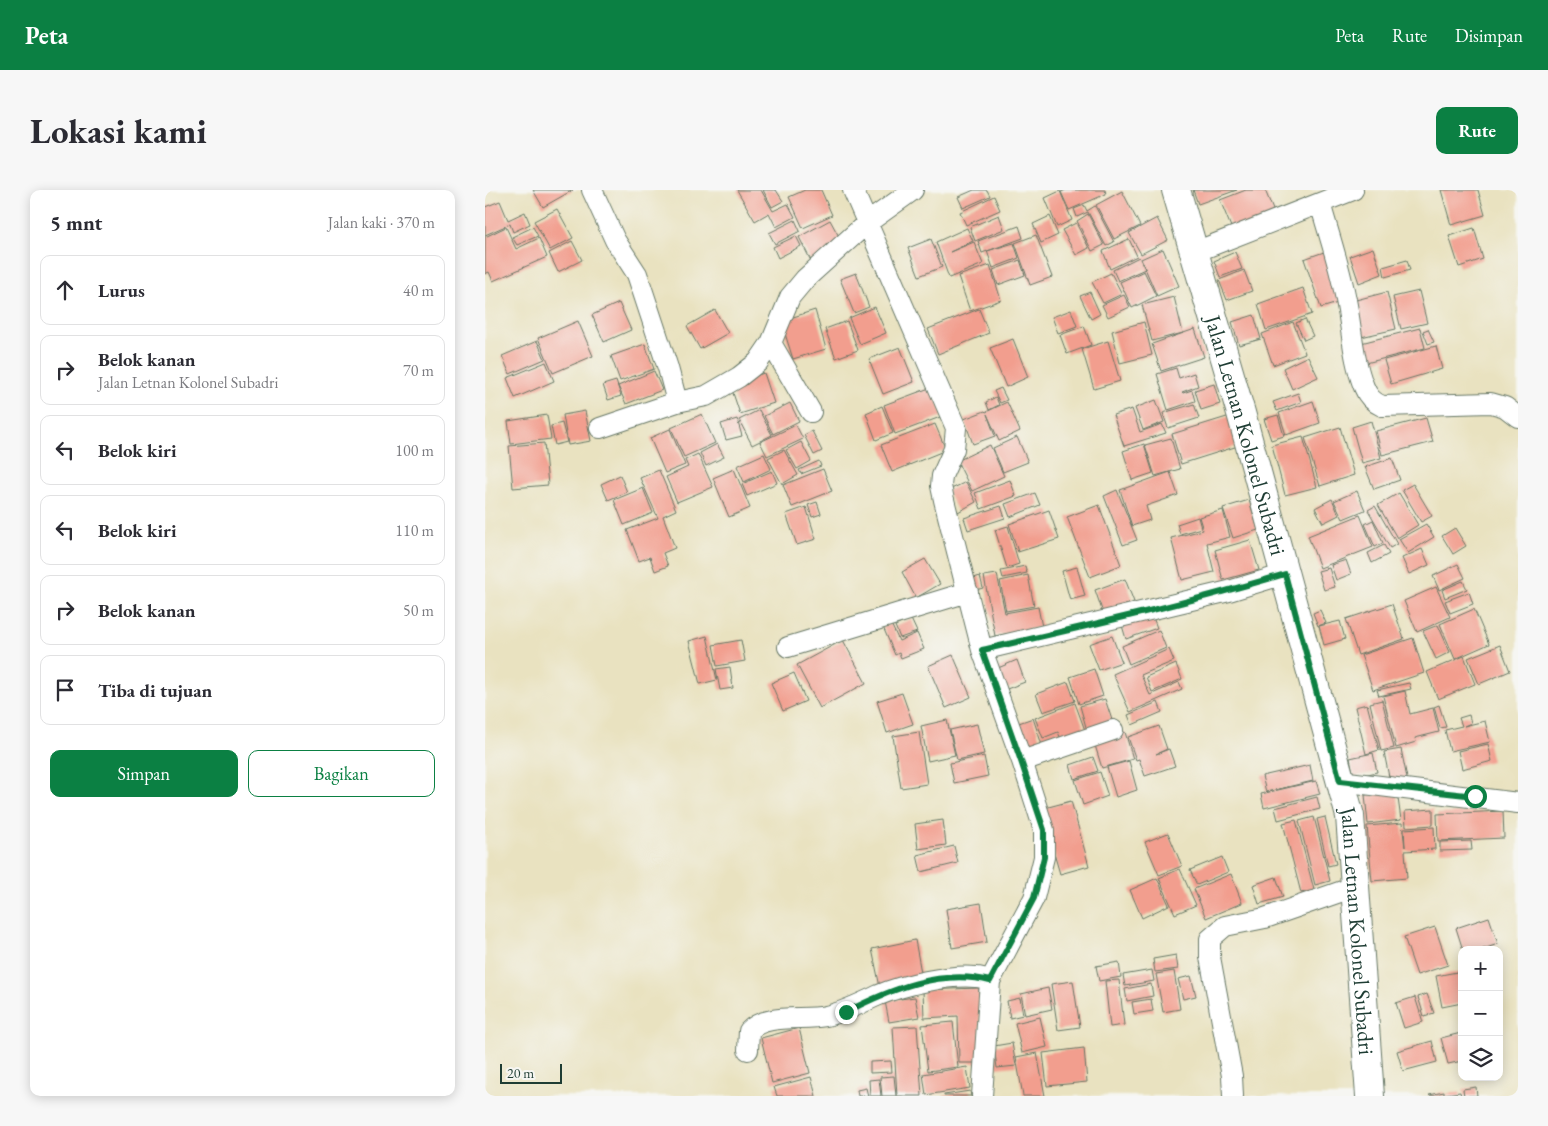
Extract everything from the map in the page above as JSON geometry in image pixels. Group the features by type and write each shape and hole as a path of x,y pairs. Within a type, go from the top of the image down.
{"main road":[{"name":"Jalan Letnan Kolonel Subadri","path":"1176,190 1241,413 1349,816 1370,1096"}],"street":[{"path":"592,190 615,240 637,274 668,368 677,402"},
{"path":"853,190 956,428 954,449 942,476 941,486 982,650 1044,830 1044,857 1034,898 990,981 982,1096"},
{"path":"599,428 677,402 706,396 728,385 758,362 771,344 790,298 805,279 867,223 913,190"},
{"path":"1195,252 1353,190"},
{"path":"1320,203 1346,299 1353,343 1363,386 1369,397 1375,403 1382,406 1491,403 1505,407 1518,417"},
{"path":"771,344 811,412"},
{"path":"982,650 1210,596 1285,574"},
{"path":"788,647 967,592"},
{"path":"1021,761 1113,730"},
{"path":"1340,781 1518,803"},
{"path":"1233,1096 1232,1076 1210,957 1210,939 1225,926 1265,918 1354,887"},
{"path":"748,1050 749,1031 759,1023 824,1017 846,1012 904,986 937,980 976,977 990,981"}],"building":[{"path":"533,190 573,190 543,207"},
{"path":"737,190 761,190 773,211 788,204 795,217 776,227 769,213 755,221"},
{"path":"763,190 776,190 783,201 772,207"},
{"path":"805,190 821,190 832,215 803,228 789,197"},
{"path":"974,190 987,190 990,196 963,208 958,197"},
{"path":"1066,190 1105,190 1106,194 1069,210 1061,192"},
{"path":"1193,190 1237,190 1198,204"},
{"path":"1246,190 1265,190 1275,215 1233,232 1220,200"},
{"path":"1441,190 1478,190 1485,215 1451,225"},
{"path":"1060,191 1072,220 1057,227 1045,198"},
{"path":"1122,191 1140,226 1114,239 1096,205"},
{"path":"994,196 1000,210 966,225 960,212"},
{"path":"500,201 508,220 525,212 530,224 513,232 510,224 485,235 485,207"},
{"path":"1084,205 1087,211 1095,206 1114,242 1106,246 1088,212 1077,217 1074,209"},
{"path":"557,209 573,238 550,250 534,221"},
{"path":"1088,214 1104,245 1092,251 1077,221"},
{"path":"999,215 1004,229 975,241 970,227"},
{"path":"1050,216 1058,235 1041,243 1033,224"},
{"path":"1157,218 1168,240 1141,254 1129,233"},
{"path":"795,220 800,231 775,244 769,233"},
{"path":"830,220 843,244 811,261 799,237"},
{"path":"1076,223 1089,248 1076,255 1062,230"},
{"path":"1019,226 1023,238 982,253 978,241"},
{"path":"506,227 516,249 539,238 547,257 493,281 489,272 485,274 485,237"},
{"path":"533,227 538,236 517,245 512,237"},
{"path":"967,228 973,241 950,252 974,242 983,264 949,278 936,242"},
{"path":"1474,228 1483,259 1459,267 1449,236"},
{"path":"1036,235 1052,277 1030,285 1015,243"},
{"path":"796,236 801,246 778,258 773,247"},
{"path":"931,239 942,267 919,276 908,248"},
{"path":"1129,239 1137,256 1110,269 1103,251"},
{"path":"572,241 582,260 558,272 549,253"},
{"path":"1014,243 1019,258 993,268 987,251"},
{"path":"1373,248 1382,274 1359,283 1350,256"},
{"path":"1163,249 1179,286 1157,296 1141,259"},
{"path":"1235,252 1242,269 1220,277 1214,261"},
{"path":"1324,252 1341,302 1321,308 1304,259"},
{"path":"1139,257 1145,269 1118,281 1113,270"},
{"path":"1020,260 1025,275 998,285 993,270"},
{"path":"1407,260 1410,270 1385,277 1383,267"},
{"path":"990,265 1001,300 970,311 958,276"},
{"path":"1244,270 1252,291 1227,300 1219,280"},
{"path":"1144,271 1156,296 1132,308 1120,282"},
{"path":"856,273 869,307 854,313 840,279"},
{"path":"1111,273 1122,294 1103,303 1092,282"},
{"path":"1303,288 1312,314 1266,330 1258,304"},
{"path":"1419,291 1427,323 1401,329 1393,297"},
{"path":"1090,292 1100,314 1091,319 1080,296"},
{"path":"1387,292 1396,329 1361,337 1352,301"},
{"path":"1124,295 1130,307 1108,317 1102,305"},
{"path":"1174,297 1183,333 1152,341 1142,305"},
{"path":"619,303 631,330 604,342 592,315"},
{"path":"875,307 886,333 860,344 849,318"},
{"path":"979,309 989,333 938,354 928,329"},
{"path":"715,310 728,333 700,349 687,326"},
{"path":"815,310 826,349 793,359 781,321"},
{"path":"1071,310 1077,326 1058,333 1052,317"},
{"path":"1254,315 1261,339 1239,345 1232,322"},
{"path":"1305,319 1313,336 1304,340 1296,323"},
{"path":"578,321 593,356 553,373 538,338"},
{"path":"847,321 858,350 836,358 825,329"},
{"path":"1144,322 1152,355 1120,363 1112,331"},
{"path":"1293,322 1305,353 1273,365 1262,334"},
{"path":"1084,326 1091,345 1067,354 1060,335"},
{"path":"1420,328 1425,348 1366,363 1361,343"},
{"path":"1195,329 1204,357 1161,371 1152,344"},
{"path":"1428,329 1434,342 1428,344 1423,331"},
{"path":"1013,339 1028,377 1006,387 990,348"},
{"path":"537,341 545,359 510,374 502,356"},
{"path":"1108,341 1120,381 1094,389 1082,349"},
{"path":"645,344 654,369 620,381 611,356"},
{"path":"1436,346 1442,369 1391,384 1384,360"},
{"path":"900,347 914,382 883,394 869,359"},
{"path":"1308,356 1318,377 1292,389 1283,368"},
{"path":"546,362 554,381 515,398 507,378"},
{"path":"1176,368 1179,378 1194,373 1198,386 1182,392 1192,390 1195,401 1168,410 1157,374"},
{"path":"654,371 662,390 626,404 618,386"},
{"path":"764,373 774,403 740,414 730,384"},
{"path":"616,381 621,396 608,400 603,385"},
{"path":"1214,384 1220,404 1201,410 1195,390"},
{"path":"932,387 943,416 895,434 884,405"},
{"path":"1001,388 1007,400 1000,403 994,391"},
{"path":"1298,393 1301,402 1277,411 1273,402"},
{"path":"996,397 999,405 989,410 986,402"},
{"path":"1156,400 1164,422 1143,430 1135,408"},
{"path":"1313,401 1320,423 1286,435 1279,413"},
{"path":"1007,402 1020,431 999,441 987,414 995,436 973,444 964,419 986,412"},
{"path":"790,403 799,421 773,434 764,416"},
{"path":"1194,404 1199,418 1168,428 1163,413"},
{"path":"882,406 893,433 876,440 866,413"},
{"path":"1132,409 1140,432 1162,424 1166,433 1124,446 1113,415"},
{"path":"759,410 772,435 752,445 739,420"},
{"path":"585,411 591,441 568,445 563,415"},
{"path":"702,414 715,443 684,457 671,428"},
{"path":"547,415 551,439 511,444 508,421"},
{"path":"1278,415 1284,436 1271,440 1264,419"},
{"path":"1230,416 1238,446 1181,464 1172,434"},
{"path":"1426,418 1433,442 1382,455 1376,431"},
{"path":"737,419 742,436 726,440 721,424"},
{"path":"1371,421 1381,458 1362,463 1352,427"},
{"path":"562,423 567,442 555,445 551,426"},
{"path":"935,424 946,450 892,472 881,445"},
{"path":"796,425 803,439 767,456 760,442"},
{"path":"1340,427 1354,475 1320,486 1305,438"},
{"path":"670,429 685,465 665,473 650,438"},
{"path":"812,431 822,451 814,455 804,435"},
{"path":"1017,437 1028,462 1003,472 993,448"},
{"path":"1303,437 1317,487 1285,495 1272,445"},
{"path":"1171,438 1180,469 1155,476 1145,445"},
{"path":"801,442 811,461 797,469 786,450"},
{"path":"544,443 548,485 513,488 509,446"},
{"path":"717,444 724,457 706,466 700,453"},
{"path":"1144,444 1153,473 1132,480 1123,451"},
{"path":"990,445 1004,476 972,491 957,461"},
{"path":"784,450 798,475 782,484 768,458"},
{"path":"698,454 713,487 677,502 666,477 688,467 685,460"},
{"path":"764,454 771,469 744,482 737,466"},
{"path":"1392,458 1400,480 1374,489 1365,467"},
{"path":"819,461 821,466 801,474 799,470"},
{"path":"734,469 750,508 729,517 713,478"},
{"path":"823,469 832,491 792,507 783,485"},
{"path":"659,470 676,510 663,516 675,548 663,553 668,566 655,571 650,557 639,561 627,530 658,518 640,478"},
{"path":"772,471 777,483 747,496 742,484"},
{"path":"1170,472 1178,495 1146,506 1150,520 1132,526 1120,490"},
{"path":"620,475 627,492 608,500 601,484"},
{"path":"1010,480 1016,496 981,509 975,493"},
{"path":"966,482 976,502 958,512 947,491"},
{"path":"1413,484 1432,516 1421,522 1402,490"},
{"path":"643,488 653,513 624,525 614,500"},
{"path":"1117,490 1137,540 1123,545 1104,496"},
{"path":"1357,491 1365,510 1343,519 1334,501"},
{"path":"1035,493 1040,505 1010,517 1005,504"},
{"path":"1399,493 1418,525 1397,538 1378,505"},
{"path":"1332,499 1339,515 1323,523 1315,508"},
{"path":"1249,500 1258,530 1233,538 1223,508"},
{"path":"817,502 821,514 812,517 808,505"},
{"path":"1099,505 1121,565 1090,577 1067,517"},
{"path":"1001,506 1005,518 968,530 964,518"},
{"path":"1375,506 1397,544 1390,548 1368,510"},
{"path":"806,507 816,539 797,545 786,514"},
{"path":"1049,510 1059,539 1018,552 1009,524"},
{"path":"1223,510 1230,537 1207,543 1214,572 1182,580 1171,538 1203,530 1199,517"},
{"path":"1360,515 1373,547 1320,568 1308,536"},
{"path":"1198,517 1201,528 1180,534 1177,524"},
{"path":"1373,520 1383,543 1375,547 1365,524"},
{"path":"1426,524 1434,537 1408,553 1399,539"},
{"path":"1008,526 1019,564 1007,568 995,530"},
{"path":"1455,528 1466,546 1453,554 1442,536"},
{"path":"1250,540 1259,570 1223,580 1215,550"},
{"path":"1384,545 1389,554 1372,563 1368,553"},
{"path":"1422,549 1429,565 1409,574 1402,558"},
{"path":"925,559 940,584 916,598 902,572"},
{"path":"1346,560 1351,574 1336,580 1331,565"},
{"path":"1458,564 1465,578 1439,590 1433,576"},
{"path":"1025,566 1027,573 1003,578 1001,571"},
{"path":"1077,567 1085,596 1070,600 1062,571"},
{"path":"1329,568 1335,587 1324,590 1318,571"},
{"path":"997,574 1005,613 1038,607 1042,627 995,636 984,576"},
{"path":"1028,575 1034,606 1006,611 1000,581"},
{"path":"980,576 983,588 972,591 968,580"},
{"path":"1125,579 1134,602 1103,613 1095,590"},
{"path":"1463,581 1467,589 1445,598 1442,590"},
{"path":"1436,587 1450,617 1417,632 1404,601"},
{"path":"1469,592 1473,604 1450,613 1445,601"},
{"path":"1392,604 1404,639 1358,655 1346,619"},
{"path":"1474,609 1489,644 1455,659 1440,624"},
{"path":"1320,610 1326,623 1318,626 1313,613"},
{"path":"1151,612 1157,628 1126,639 1121,622"},
{"path":"911,619 917,632 900,638 895,626"},
{"path":"1340,621 1345,639 1324,645 1319,626"},
{"path":"891,624 899,641 917,633 924,649 901,658 899,653 895,655 883,627"},
{"path":"1438,625 1450,652 1436,659 1423,631"},
{"path":"1159,630 1166,648 1129,664 1122,646"},
{"path":"707,636 717,680 700,684 689,641"},
{"path":"1112,636 1122,662 1099,670 1089,644"},
{"path":"1413,638 1424,673 1373,690 1361,655"},
{"path":"741,640 745,661 717,666 713,645"},
{"path":"843,640 866,683 820,708 797,665"},
{"path":"1500,645 1510,671 1479,684 1468,658"},
{"path":"1169,649 1174,661 1141,675 1150,695 1179,682 1182,689 1130,712 1113,674"},
{"path":"953,655 971,697 946,708 928,666"},
{"path":"1464,656 1475,684 1438,699 1427,672"},
{"path":"1017,660 1025,682 999,692 991,671"},
{"path":"1176,664 1182,679 1152,692 1146,677"},
{"path":"730,667 733,688 720,690 716,669"},
{"path":"1094,669 1103,696 1079,704 1070,677"},
{"path":"794,673 806,701 783,711 771,683"},
{"path":"1068,682 1075,701 1043,712 1036,694"},
{"path":"1409,683 1411,689 1379,696 1377,690"},
{"path":"1405,691 1410,714 1433,708 1439,732 1415,738 1416,742 1396,748 1383,696"},
{"path":"902,693 913,724 887,733 877,701"},
{"path":"1105,699 1114,726 1088,734 1080,706"},
{"path":"1382,700 1394,748 1381,751 1370,703"},
{"path":"1158,702 1162,712 1132,725 1128,715"},
{"path":"1075,703 1086,733 1062,742 1058,732 1043,738 1035,718"},
{"path":"1367,704 1379,750 1366,754 1355,707"},
{"path":"1439,705 1446,727 1440,728 1434,707"},
{"path":"1469,715 1471,723 1464,726 1485,721 1490,742 1450,751 1445,730 1462,726 1459,718"},
{"path":"1033,718 1043,748 1023,755 1013,725"},
{"path":"947,720 955,755 928,761 921,726"},
{"path":"977,724 984,754 957,760 950,730"},
{"path":"1159,726 1167,749 1156,754 1169,749 1175,766 1145,776 1139,759 1136,760 1128,737"},
{"path":"919,732 927,784 901,788 893,736"},
{"path":"1125,732 1133,759 1102,768 1094,742"},
{"path":"1488,744 1492,761 1462,769 1458,751"},
{"path":"1401,749 1408,783 1391,787 1384,752"},
{"path":"1373,753 1377,772 1354,777 1350,758"},
{"path":"984,756 988,776 954,783 950,763"},
{"path":"1093,757 1098,771 1074,779 1070,765"},
{"path":"1129,761 1137,790 1116,797 1107,767"},
{"path":"1310,765 1313,781 1266,792 1262,776"},
{"path":"1100,772 1108,796 1083,805 1075,780"},
{"path":"1316,781 1320,794 1264,808 1261,794"},
{"path":"1397,791 1401,820 1368,824 1365,795"},
{"path":"1317,797 1320,809 1278,820 1275,808"},
{"path":"1071,801 1089,866 1060,874 1041,809"},
{"path":"1433,809 1433,825 1406,827 1405,811"},
{"path":"1503,811 1504,838 1438,841 1437,814"},
{"path":"1314,817 1330,881 1315,885 1299,821"},
{"path":"1325,817 1336,864 1328,866 1317,819"},
{"path":"943,820 946,845 918,849 915,824"},
{"path":"1296,820 1314,890 1301,893 1283,823"},
{"path":"1402,823 1405,847 1404,829 1434,827 1435,849 1405,851 1407,878 1372,881 1367,826"},
{"path":"1168,833 1182,866 1159,875 1145,842"},
{"path":"1471,841 1472,850 1440,851 1440,842"},
{"path":"954,846 958,863 921,872 917,855"},
{"path":"1222,857 1228,872 1197,885 1190,870"},
{"path":"1180,869 1196,905 1175,914 1159,878"},
{"path":"1231,874 1242,903 1206,918 1194,889"},
{"path":"1276,877 1283,897 1259,904 1253,885"},
{"path":"1157,878 1169,905 1142,918 1130,890"},
{"path":"981,903 987,942 952,948 946,909"},
{"path":"1489,917 1498,944 1492,946 1462,946 1456,928"},
{"path":"1435,927 1448,965 1417,975 1404,937"},
{"path":"915,940 922,978 880,987 872,949"},
{"path":"1176,955 1178,969 1155,972 1153,959"},
{"path":"1119,962 1121,977 1099,981 1096,966"},
{"path":"1152,970 1154,981 1125,986 1123,975"},
{"path":"1174,971 1180,1009 1163,1012 1156,974"},
{"path":"1458,972 1458,1004 1442,1007 1436,976"},
{"path":"1191,976 1196,996 1183,999 1178,979"},
{"path":"1119,980 1124,1025 1110,1027 1105,981"},
{"path":"1073,981 1080,1027 1058,1030 1051,984"},
{"path":"1151,984 1153,996 1127,1001 1125,989"},
{"path":"979,988 981,1063 959,1063 958,1016 924,1018 923,990"},
{"path":"1048,988 1052,1009 1025,1015 1021,994"},
{"path":"1427,994 1434,1013 1424,1016 1418,997"},
{"path":"915,997 919,1017 889,1022 885,1001"},
{"path":"1415,997 1423,1022 1404,1028 1396,1003"},
{"path":"1020,998 1023,1015 1010,1018 1007,1001"},
{"path":"1151,999 1153,1011 1134,1014 1132,1002"},
{"path":"1040,1017 1047,1047 1022,1053 1015,1023"},
{"path":"953,1022 958,1067 928,1071 922,1025"},
{"path":"917,1026 922,1096 897,1096 893,1027"},
{"path":"799,1028 810,1073 772,1083 761,1038"},
{"path":"1458,1034 1458,1062 1448,1064 1441,1038"},
{"path":"1432,1041 1437,1062 1403,1071 1397,1051"},
{"path":"1012,1043 1016,1066 997,1068 994,1046"},
{"path":"1084,1048 1087,1082 1047,1086 1043,1053"},
{"path":"1037,1053 1045,1096 1023,1096 1016,1057"},
{"path":"891,1061 892,1072 870,1073 870,1062"},
{"path":"967,1067 970,1088 926,1095 923,1074"},
{"path":"894,1076 896,1096 882,1096 880,1077"},
{"path":"811,1077 816,1096 777,1096 774,1087"},
{"path":"879,1079 881,1096 870,1096 869,1080"},
{"path":"1476,1087 1477,1096 1464,1096 1463,1089"},
{"path":"866,1088 868,1096 858,1096 857,1090"},
{"path":"970,1091 971,1096 944,1096 944,1095"},
{"path":"1444,1092 1444,1096 1429,1095"},
{"path":"1460,1092 1461,1096 1447,1096 1446,1094"}],"route":[{"path":"846,1012 904,986 958,977 976,977 990,981 1034,898 1044,857 1044,830 982,650 1229,591 1285,574 1340,781 1475,796"}]}
